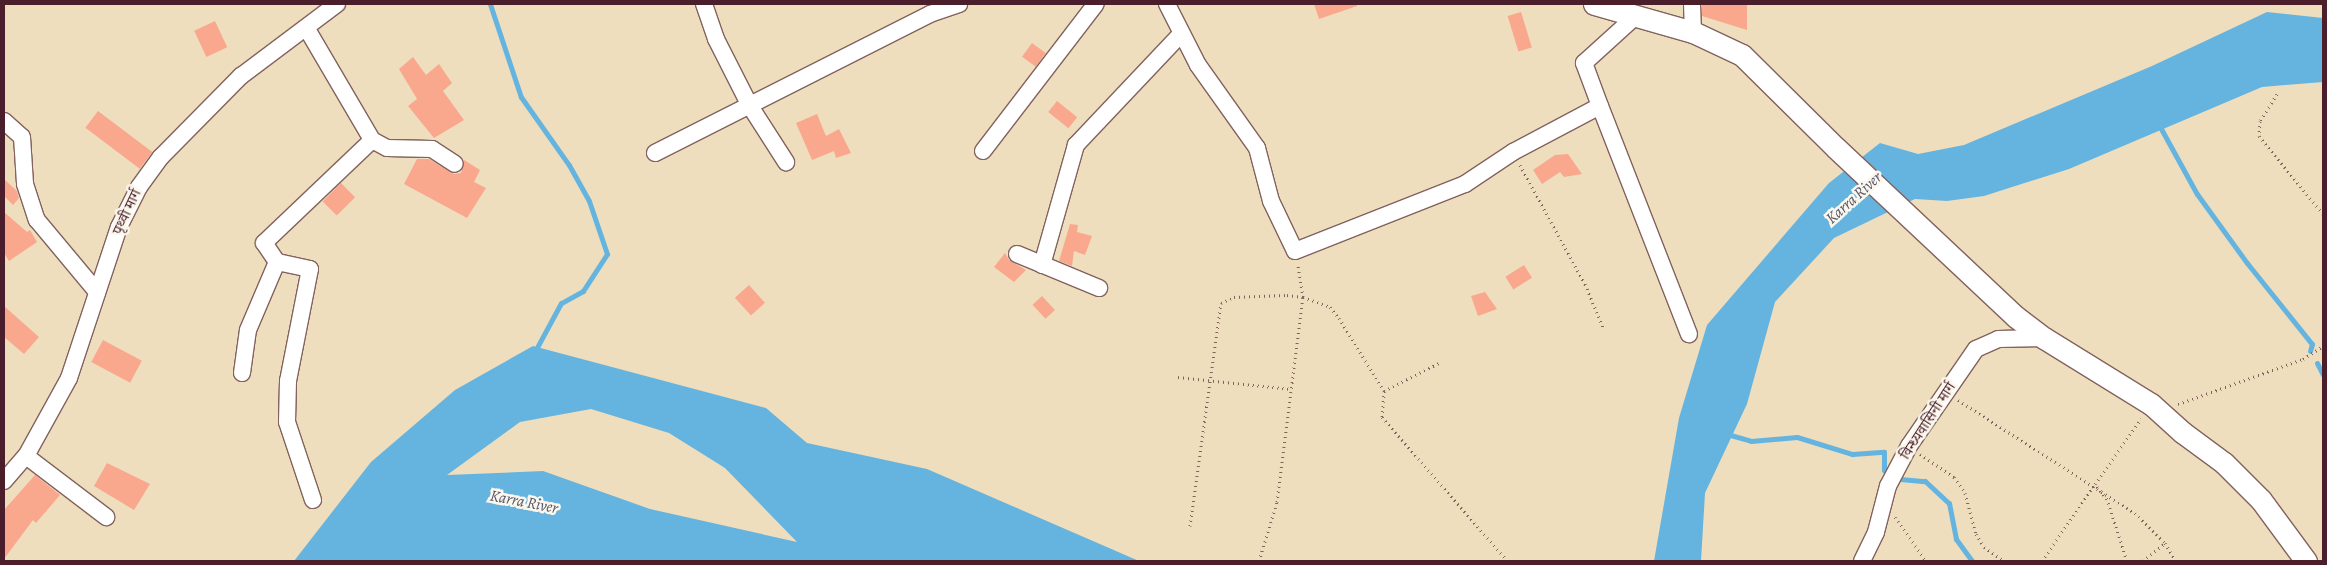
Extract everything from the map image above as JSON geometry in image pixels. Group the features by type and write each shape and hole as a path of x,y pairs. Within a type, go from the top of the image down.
{"main road":[{"path":"1594,4 1693,32 1742,55 1836,148 2016,317 2044,338 2155,407 2224,463 2261,500 2306,561"}],"street":[{"name":"पृथ्वी मार्ग","path":"7,470 26,456 69,378 119,227 139,186 161,157 241,76 307,29 337,4"},
{"path":"704,4 716,39 750,106 786,162"},
{"path":"655,153 930,14 959,4"},
{"path":"983,151 1096,4"},
{"path":"1167,4 1198,65 1257,148 1271,201 1296,251 1465,184 1513,152 1600,106"},
{"path":"1692,4 1693,32"},
{"path":"1637,15 1584,63 1689,334"},
{"path":"307,29 372,140 387,148 432,148 455,164"},
{"path":"1042,264 1076,145 1181,34"},
{"path":"4,121 22,137 26,184 37,220 97,292"},
{"path":"313,500 287,422 288,381 310,269 277,262 264,243 372,140"},
{"path":"1017,254 1099,288"},
{"path":"242,374 248,330 277,262"},
{"name":"विन्ध्यवासिनी मार्ग","path":"1862,561 1876,532 1888,486 1910,446 1976,349 1998,338 2044,338"},
{"path":"26,456 106,517"}],"path":[{"path":"2277,94 2260,121 2258,136 2323,214"},
{"path":"1513,152 1580,276 1603,327"},
{"path":"1259,561 1277,502 1303,297 1296,251"},
{"path":"1190,526 1221,303 1234,296 1303,297 1330,308 1339,318 1384,391 1382,417 1506,559"},
{"path":"2042,561 2095,484 2155,407 2303,359 2323,346"},
{"path":"1384,391 1441,362"},
{"path":"1178,377 1291,389"},
{"path":"1945,392 2095,484 2135,512 2165,543 2176,561"},
{"path":"1910,446 1954,478 1965,493 1976,534 1984,547 2004,561"},
{"path":"2095,484 2107,499 2127,561"},
{"path":"1884,503 1926,561"},
{"path":"2143,561 2165,543"}],"water":[{"name":"Karra River","path":"2267,12 2323,18 2323,82 2262,87 2069,169 1984,196 1947,201 1915,199 1834,238 1775,302 1747,404 1705,493 1701,561 1654,561 1679,418 1707,325 1829,183 1880,143 1918,154 1964,145 2152,66"},
{"name":"Karra River","path":"533,346 766,408 807,443 927,469 1139,561 294,561 371,462 455,390","holes":["591,409 669,433 725,468 797,542 650,509 543,471 447,475 520,422"]}],"building":[{"path":"1314,4 1357,4 1357,6 1319,19"},
{"path":"1702,4 1747,4 1747,30 1702,16"},
{"path":"1521,12 1532,47 1518,51 1508,16"},
{"path":"215,21 227,47 206,57 194,31"},
{"path":"1032,43 1046,53 1036,67 1022,57"},
{"path":"413,57 426,75 439,64 452,83 443,91 464,120 434,138 408,106 417,99 399,69"},
{"path":"1057,101 1077,117 1068,128 1048,112"},
{"path":"98,111 152,152 140,169 85,128"},
{"path":"817,114 826,136 839,129 851,153 836,158 834,151 812,160 796,123"},
{"path":"1568,154 1582,174 1564,177 1560,172 1542,184 1533,170 1555,155"},
{"path":"417,159 429,159 454,174 461,173 464,160 480,170 474,182 486,188 467,218 404,184"},
{"path":"4,179 17,191 19,198 13,205 4,196"},
{"path":"341,183 355,197 337,216 323,201"},
{"path":"4,212 27,232 30,230 37,242 9,261 4,253"},
{"path":"1070,224 1078,225 1077,232 1092,236 1085,255 1074,251 1072,266 1059,261"},
{"path":"1005,253 1009,260 1026,270 1014,282 994,267"},
{"path":"1524,265 1532,278 1513,289 1505,277"},
{"path":"749,285 765,303 751,316 735,298"},
{"path":"1485,292 1497,309 1478,316 1471,296"},
{"path":"1042,296 1055,310 1045,319 1032,305"},
{"path":"4,306 39,337 24,354 4,337"},
{"path":"103,340 142,361 130,383 91,362"},
{"path":"107,463 150,484 134,510 94,486"},
{"path":"35,475 60,495 36,523 33,520 4,559 4,510"}],"waterway":[{"path":"490,4 521,97 569,165 589,201 607,254 583,291 561,303 534,353"},
{"path":"2159,125 2197,194 2247,263 2312,344 2310,351"},
{"path":"2317,363 2323,375"},
{"path":"1727,434 1751,441 1797,437 1852,454 1884,452 1884,470 1886,472"},
{"path":"1900,479 1925,481 1949,503 1956,539 1972,561"}]}
